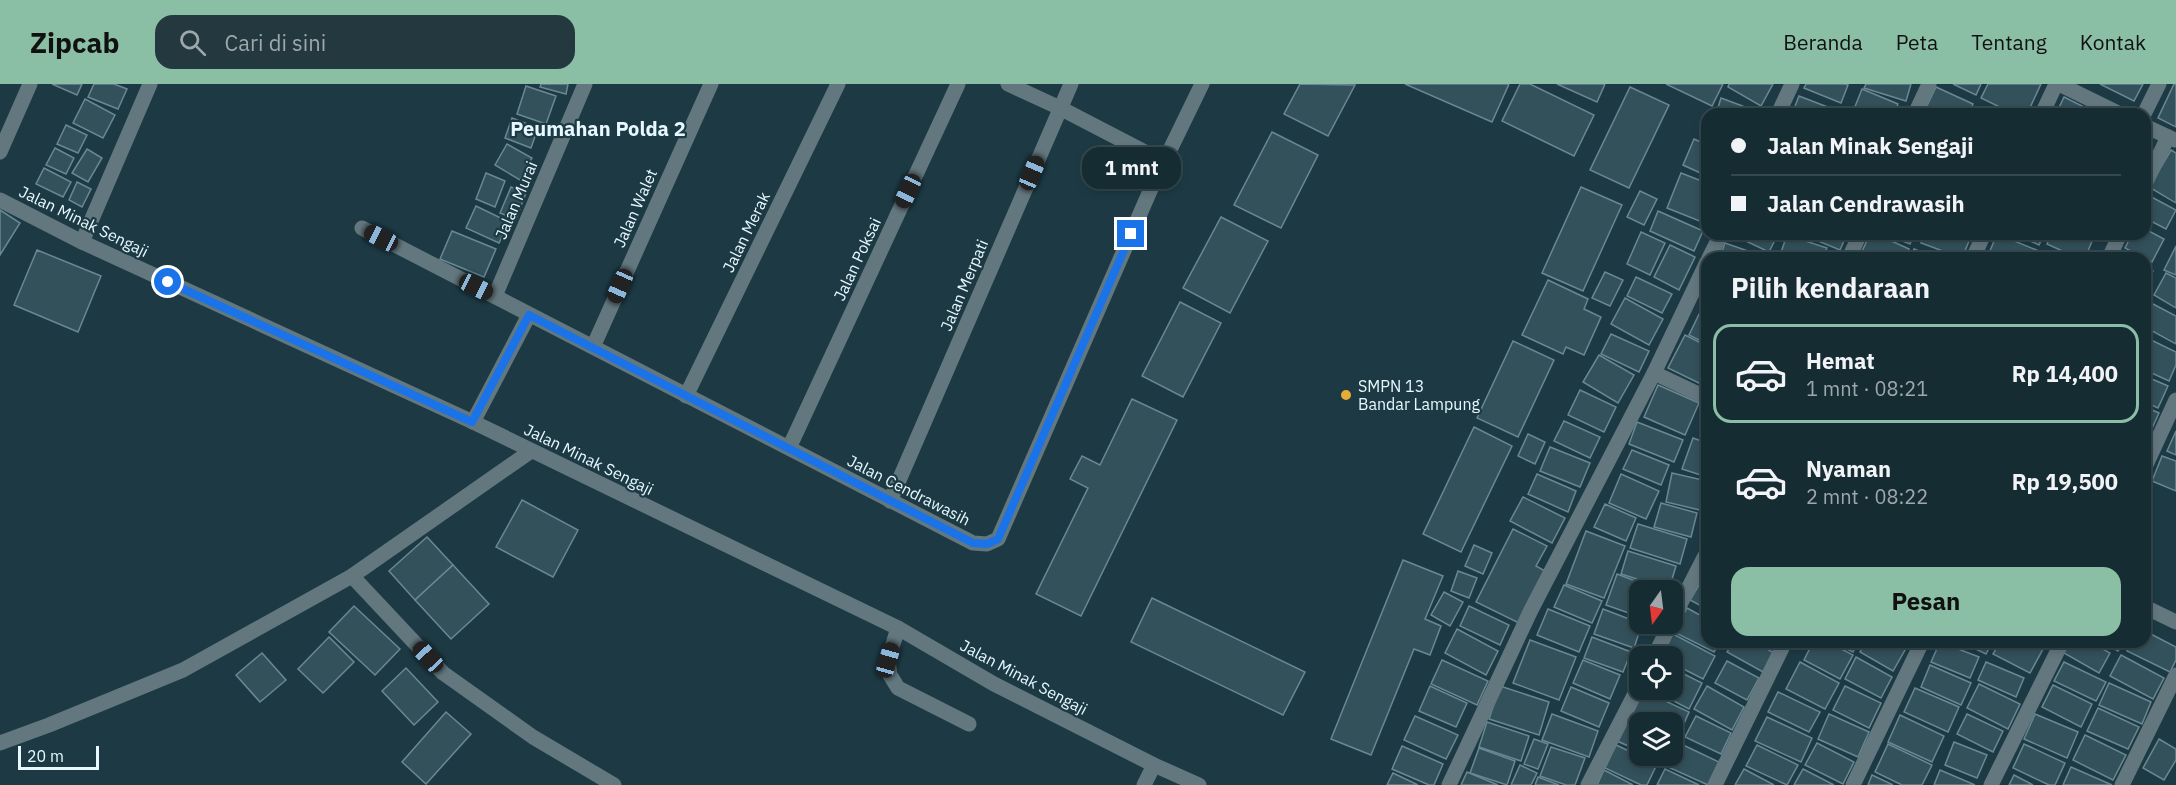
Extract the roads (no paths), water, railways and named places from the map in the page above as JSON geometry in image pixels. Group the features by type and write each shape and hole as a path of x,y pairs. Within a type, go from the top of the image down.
{"street":[{"path":"0,152 30,84"},
{"path":"82,242 150,84"},
{"name":"Jalan Murai","path":"495,296 585,84"},
{"name":"Jalan Walet","path":"593,347 711,84"},
{"name":"Jalan Merak","path":"686,396 838,84"},
{"name":"Jalan Poksai","path":"789,448 958,84"},
{"path":"1008,84 1164,162"},
{"name":"Jalan Merpati","path":"890,501 1071,84"},
{"name":"Jalan Cendrawasih","path":"362,228 973,543 987,544 998,539 1164,162 1202,84"},
{"path":"1781,108 1792,84"},
{"path":"1919,108 1929,84"},
{"path":"2045,108 2058,84 2108,108"},
{"path":"2147,108 2159,84"},
{"path":"2151,129 2172,139 2151,174"},
{"name":"Jalan Minak Sengaji","path":"0,200 82,242 472,422 898,628 994,684 1154,765 1199,785"},
{"path":"1449,785 1531,610 1654,373 1701,275"},
{"path":"472,422 529,315"},
{"path":"1654,373 1701,395"},
{"path":"2151,454 2176,400"},
{"path":"0,743 183,670 352,576 531,451"},
{"path":"1683,599 1701,564"},
{"path":"352,576 443,673 533,737 614,785"},
{"path":"2151,610 2176,622"},
{"path":"898,628 888,660 890,675 898,688 969,724"},
{"path":"1714,785 1782,648"},
{"path":"1853,785 1919,648"},
{"path":"1991,785 2059,648"},
{"path":"2122,785 2176,675"},
{"path":"1588,785 1632,700"},
{"path":"1144,785 1154,765"}],"place":[{"name":"SMPN 13 Bandar Lampung","path":"1346,395"}],"district":[{"name":"Peumahan Polda 2","path":"598,128"}]}
